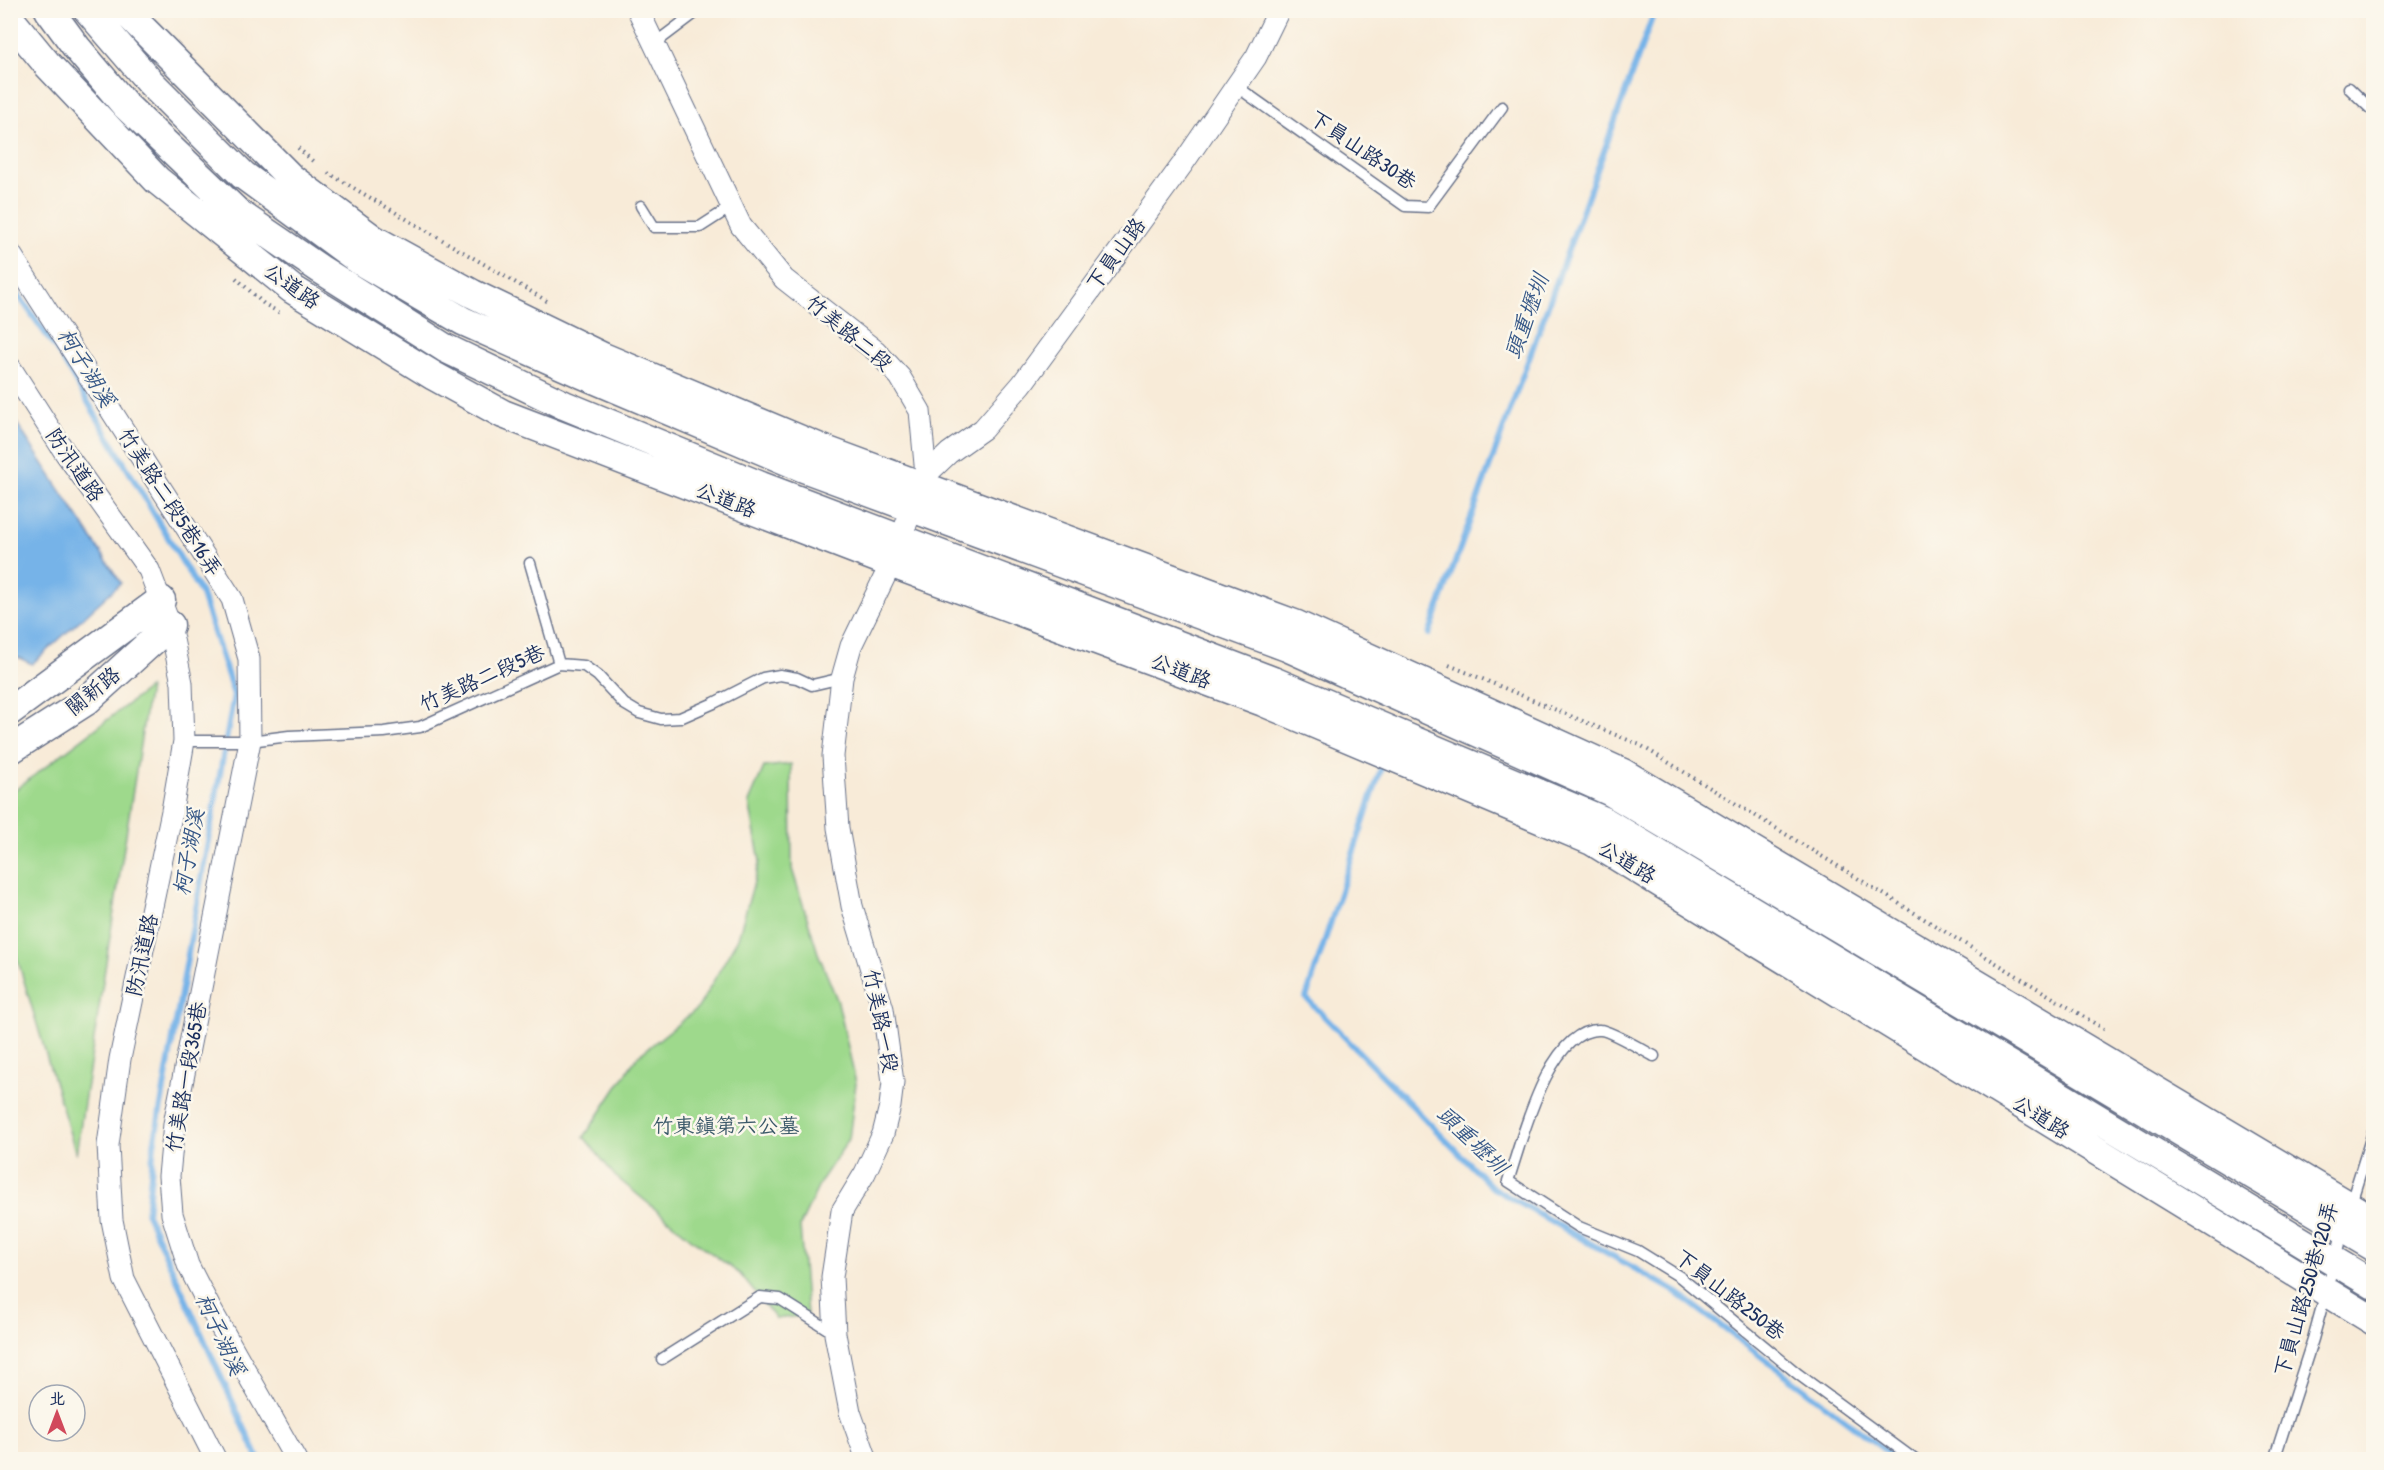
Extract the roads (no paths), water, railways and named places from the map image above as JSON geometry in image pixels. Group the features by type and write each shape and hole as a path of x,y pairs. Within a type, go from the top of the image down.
{"street":[{"name":"公道路","path":"49,10 77,48 126,106 238,213 320,269 445,348 564,405 761,486 895,551 1263,702 1592,841 2373,1321"},
{"path":"88,10 150,82 243,175 360,261 463,321 804,468 920,489"},
{"path":"124,10 291,178 373,239 473,294 603,357 920,489 1287,647 1611,792 2356,1218 2373,1246"},
{"name":"竹美路二段","path":"638,10 741,226 784,279 876,351 900,377 920,411 920,489 895,551 851,646 842,678"},
{"name":"下員山路","path":"920,489 949,453 983,429 1022,384 1182,165 1256,57 1279,10"},
{"name":"公道路","path":"10,20 47,64 157,180 301,295 434,376 503,414 1273,681 1605,821 2373,1285"},
{"name":"竹美路二段5巷16弄","path":"10,253 232,599 249,659 250,741"},
{"name":"防汛道路","path":"10,367 66,454 149,570 165,612 182,683 184,741 172,811 120,1059 108,1145 112,1220 124,1280 216,1460"},
{"name":"關新路","path":"10,711 165,612"},
{"name":"關新路","path":"10,750 85,702 165,612"},
{"name":"竹美路一段","path":"842,678 833,756 838,828 852,906 883,1009 893,1082 883,1134 865,1173 842,1211 832,1277 835,1334 850,1412 867,1460"},
{"name":"竹美路一段365巷","path":"250,741 174,1124 169,1176 172,1214 188,1265 296,1460"}],"lane":[{"path":"654,44 699,10"},
{"name":"下員山路30巷","path":"1236,86 1405,206 1428,207 1502,107"},
{"path":"2349,88 2373,112"},
{"path":"641,206 654,227 700,227 731,207"},
{"path":"530,563 559,664"},
{"name":"竹美路二段5巷","path":"184,741 250,741 289,736 384,732 420,727 559,664 584,666 598,676 624,704 639,713 661,719 680,718 763,678 780,675 797,678 812,685 842,678"},
{"name":"下員山路250巷","path":"1654,1056 1600,1030 1580,1034 1563,1049 1538,1094 1527,1117 1508,1181 1579,1227 1638,1251 1680,1277 1798,1374 1915,1460"},
{"name":"下員山路250巷120弄","path":"2274,1460 2313,1339 2334,1260 2356,1218 2373,1129"},
{"path":"662,1359 760,1297 780,1299 835,1334"}],"water":[{"path":"10,413 121,583 32,664 11,654"}],"waterway":[{"name":"頭重壢圳","path":"1429,634 1655,10"},
{"name":"柯子湖溪","path":"10,283 59,353 202,595 234,695 154,1145 147,1214 259,1460"},
{"name":"頭重壢圳","path":"1382,765 1306,998 1493,1188 1676,1292 1898,1460"}],"park label":[{"name":"竹東鎮第六公墓","path":"726,1126"}]}
